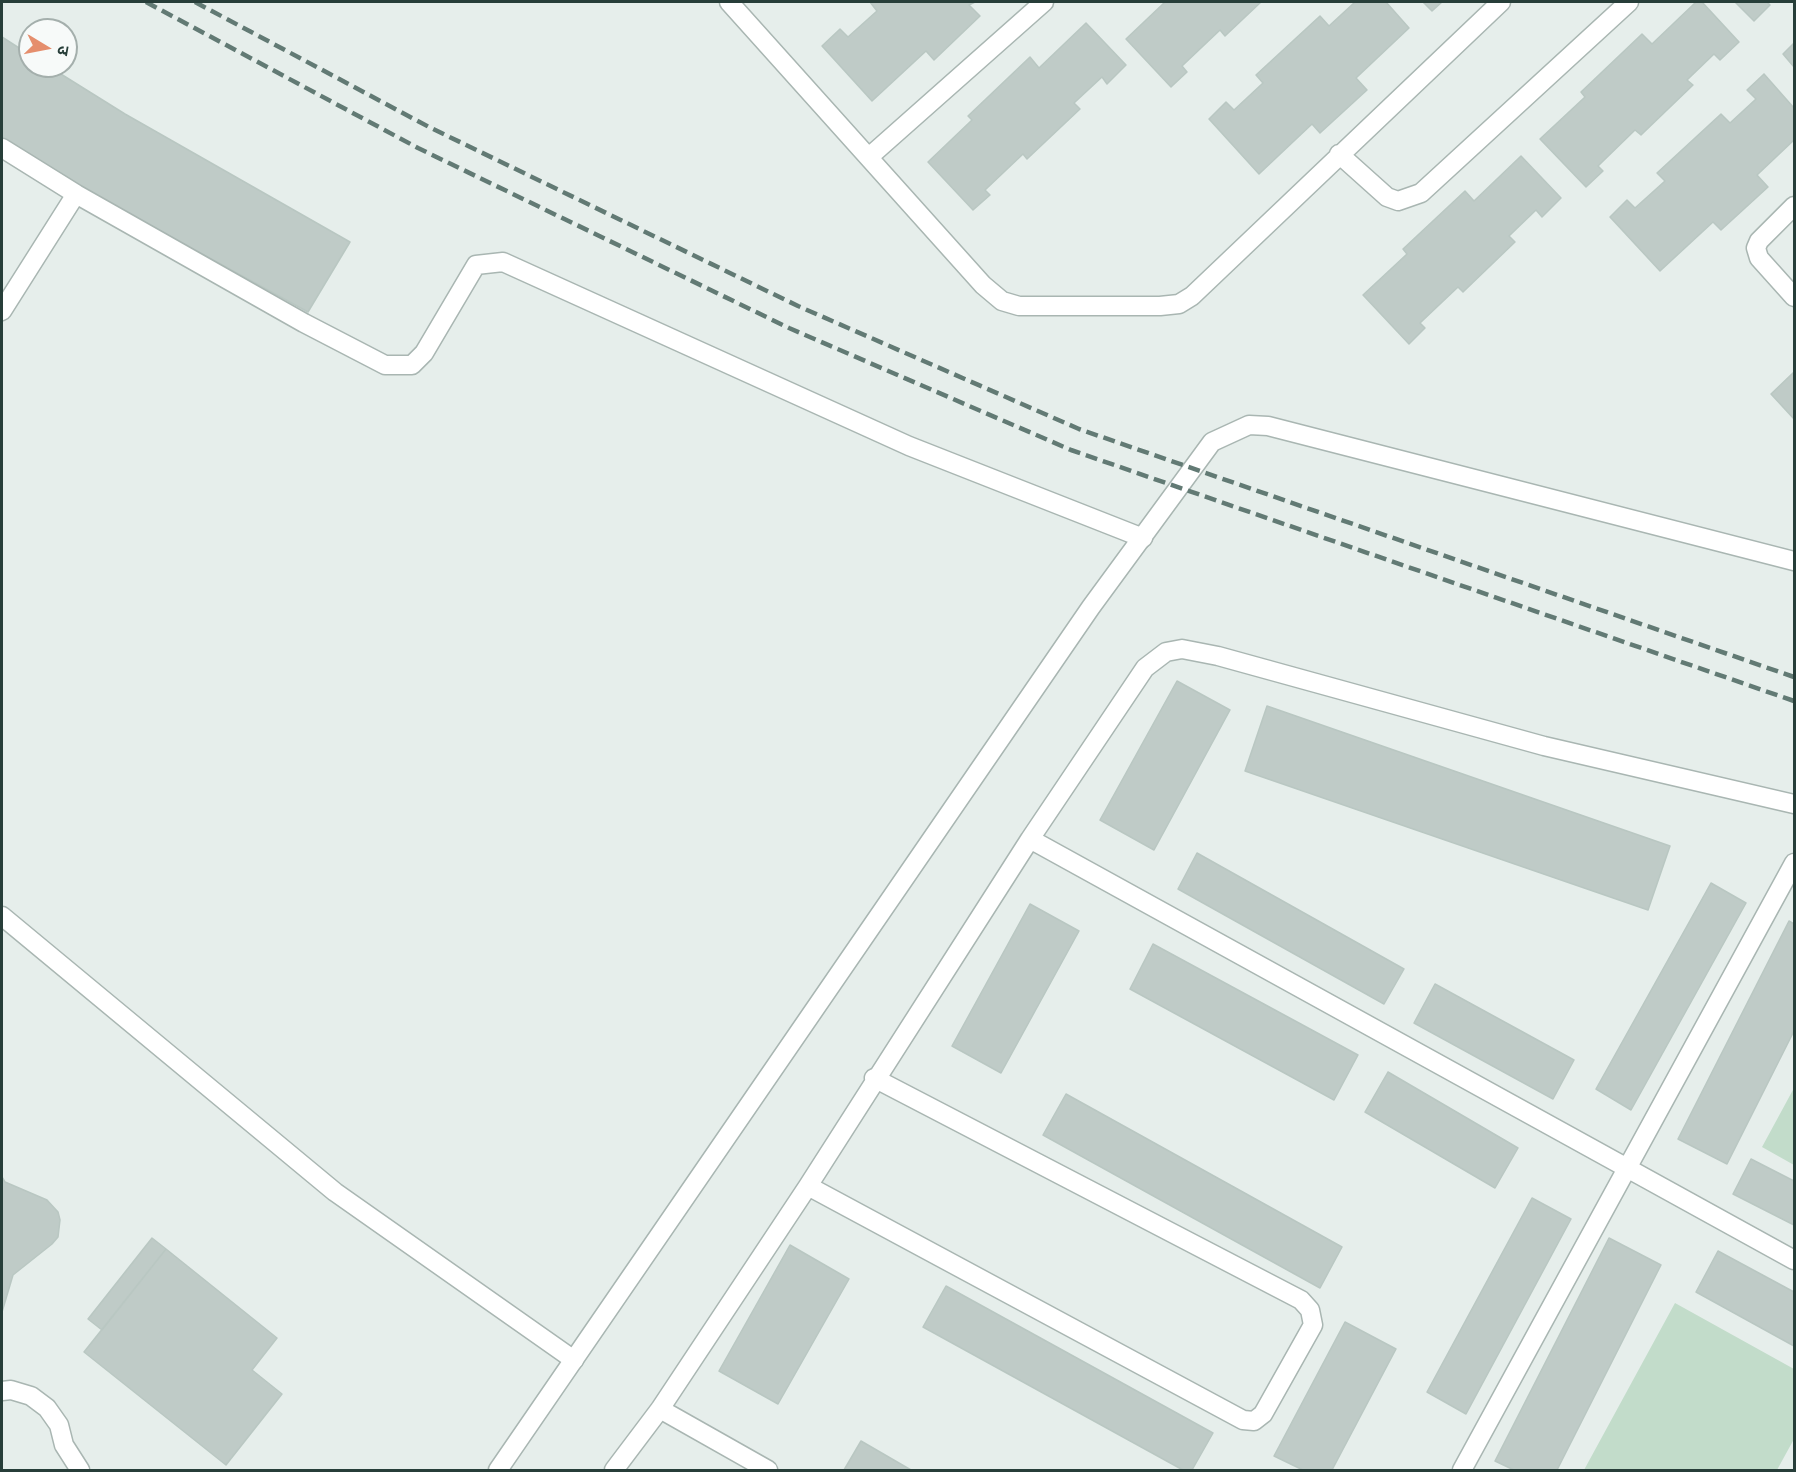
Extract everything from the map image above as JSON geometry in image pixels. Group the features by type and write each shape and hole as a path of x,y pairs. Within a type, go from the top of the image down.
{"street":[{"path":"729,2 983,285 1002,301 1019,306 1160,306 1179,304 1192,296 1501,2"},
{"path":"869,157 1044,2"},
{"path":"1339,154 1387,197 1398,201 1421,193 1629,2"},
{"path":"2,148 76,194 385,365 412,365 424,353 476,265 503,262 909,446 1143,538"},
{"path":"2,311 76,194"},
{"path":"1794,206 1759,241 1756,248 1759,258 1794,297"},
{"path":"498,1470 1091,607 1212,442 1249,425 1268,426 1794,561"},
{"path":"614,1470 660,1409 808,1186 874,1078 1145,668 1166,652 1182,649 1218,656 1544,746 1794,804"},
{"path":"1030,839 1794,1260"},
{"path":"1462,1470 1794,863"},
{"path":"2,916 335,1192 574,1360"},
{"path":"808,1186 1243,1420 1254,1421 1263,1414 1313,1325 1310,1310 1301,1300 874,1078"},
{"path":"2,1391 11,1390 31,1396 47,1408 59,1425 64,1445 80,1470"},
{"path":"660,1409 768,1470"}],"green space":[{"path":"1794,1088 1794,1165 1762,1147"},
{"path":"1675,1303 1794,1369 1794,1439 1777,1470 1584,1470"}],"building":[{"path":"870,2 975,2 969,5 980,16 934,60 926,51 872,101 822,46 840,29 848,37 877,11"},
{"path":"1165,2 1261,2 1225,36 1220,30 1182,66 1187,72 1171,87 1126,39"},
{"path":"1355,2 1386,2 1409,28 1356,78 1367,90 1320,133 1312,124 1259,174 1209,119 1226,102 1234,110 1263,83 1256,75 1320,16 1329,26"},
{"path":"1423,2 1442,2 1432,11"},
{"path":"1696,2 1702,2 1739,42 1720,60 1714,54 1687,80 1693,85 1641,135 1635,130 1598,166 1603,171 1586,187 1540,139 1585,97 1581,92 1642,34 1652,44"},
{"path":"1735,2 1767,2 1770,5 1754,21"},
{"path":"1086,23 1126,65 1107,84 1102,77 1074,103 1080,109 1027,159 1023,154 985,190 990,195 973,210 928,162 972,120 968,116 1030,57 1039,68"},
{"path":"2,37 18,47 18,78 67,78 125,114 350,242 308,312 80,187 2,137"},
{"path":"1794,43 1794,67 1783,54"},
{"path":"1764,74 1794,108 1794,140 1757,175 1768,187 1721,230 1713,222 1660,271 1610,217 1627,200 1635,208 1665,181 1657,173 1721,114 1730,123 1756,99 1747,90"},
{"path":"1521,156 1561,198 1542,217 1536,210 1509,236 1515,242 1463,292 1458,287 1420,323 1425,328 1409,344 1363,295 1407,254 1403,249 1465,191 1474,201"},
{"path":"1794,372 1794,419 1771,394"},
{"path":"1177,681 1230,710 1154,850 1100,820"},
{"path":"1267,706 1670,846 1648,910 1245,771"},
{"path":"1197,853 1404,969 1384,1004 1178,889"},
{"path":"1711,883 1746,903 1631,1110 1596,1089"},
{"path":"1030,904 1079,931 1001,1073 952,1046"},
{"path":"1789,921 1794,924 1794,1031 1727,1164 1678,1139"},
{"path":"1153,944 1358,1055 1334,1100 1130,989"},
{"path":"1435,984 1574,1060 1553,1099 1414,1023"},
{"path":"1388,1072 1518,1148 1495,1188 1365,1112"},
{"path":"1066,1094 1342,1247 1320,1288 1043,1135"},
{"path":"1751,1159 1794,1181 1794,1225 1733,1194"},
{"path":"2,1177 5,1182 47,1200 58,1212 60,1220 58,1237 13,1275 2,1312"},
{"path":"1532,1198 1571,1219 1466,1414 1427,1392"},
{"path":"152,1238 166,1249 102,1330 88,1319"},
{"path":"1609,1238 1661,1265 1557,1470 1514,1470 1495,1461"},
{"path":"790,1245 849,1279 778,1404 719,1371"},
{"path":"166,1249 277,1338 252,1370 282,1394 226,1465 84,1352"},
{"path":"1718,1251 1794,1292 1794,1346 1696,1292"},
{"path":"946,1286 1213,1433 1192,1470 1183,1470 923,1327"},
{"path":"1345,1322 1396,1349 1332,1470 1303,1470 1274,1456"},
{"path":"861,1441 911,1470 844,1470"}],"railway":[{"path":"146,2 418,148 789,328 1071,450 1794,701"},
{"path":"195,2 429,127 798,306 1079,429 1794,677"}]}
